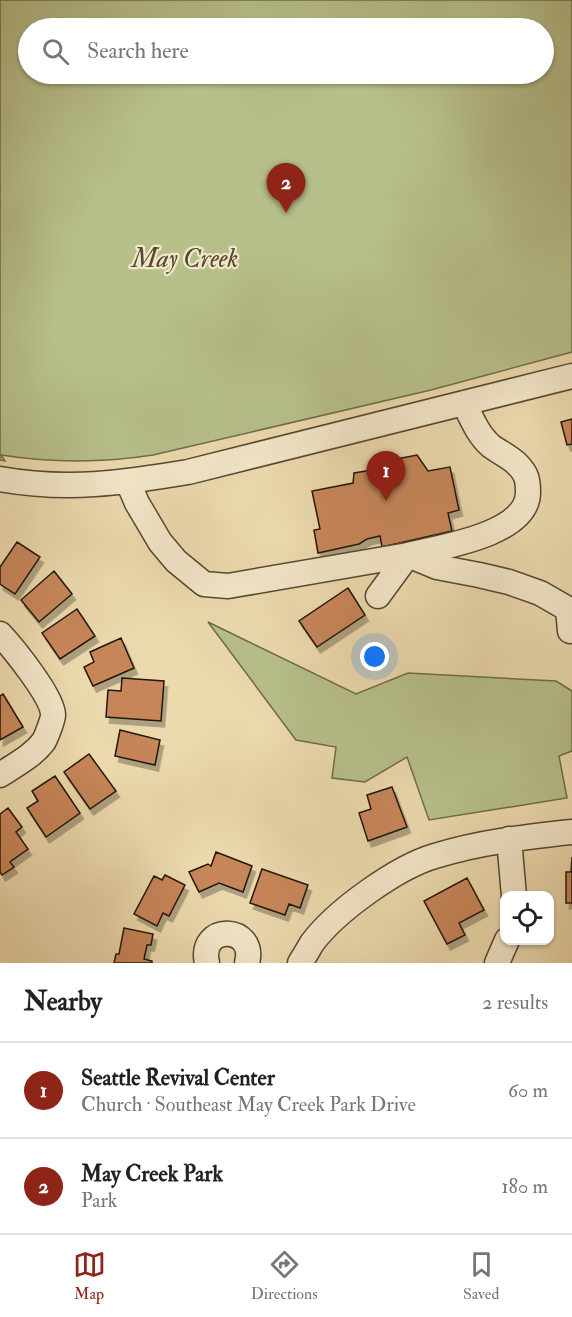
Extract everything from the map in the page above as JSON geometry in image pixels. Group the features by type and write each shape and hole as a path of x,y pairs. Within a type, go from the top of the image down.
{"street":[{"path":"0,479 53,485 85,485 128,482 188,472 572,376"},
{"path":"128,482 137,503 160,542 176,561 204,584 228,586 408,555 469,540 498,530 519,515 528,497 528,479 517,464 490,445 478,430 464,403"},
{"path":"378,596 408,555"},
{"path":"408,555 437,567 509,582 540,593 568,609 570,631"},
{"path":"0,634 34,676 49,702 53,715 45,740 34,752 0,776"},
{"path":"300,963 313,943 336,917 397,873 432,856 509,839 572,832"},
{"path":"509,839 514,891"},
{"path":"207,963 206,949 210,942 221,934 228,933 241,938 246,944 247,963"},
{"path":"497,963 505,945"}],"green space":[{"name":"May Creek","path":"0,0 572,0 572,352 431,390 153,455 115,460 77,461 39,460 1,455 5,461 0,460"},
{"path":"208,622 356,694 408,673 556,681 572,691 572,751 559,756 567,798 429,820 407,757 365,782 332,778 336,747 296,740"}],"building":[{"path":"572,419 572,444 567,445 561,422"},
{"path":"417,455 428,471 450,467 459,510 448,513 452,531 382,547 380,536 367,539 359,544 318,553 314,530 320,529 312,491 353,483 354,473 372,470 375,479 390,476 392,460"},
{"path":"17,542 40,557 15,594 0,584 0,567"},
{"path":"54,571 72,594 39,622 21,600"},
{"path":"348,588 365,615 317,647 299,621"},
{"path":"77,609 95,636 60,659 42,633"},
{"path":"121,638 134,668 93,686 84,667 94,662 90,652"},
{"path":"122,678 164,681 161,721 106,717 108,690 121,691"},
{"path":"3,694 23,727 0,740 0,696"},
{"path":"120,730 160,740 155,765 115,756"},
{"path":"89,754 116,791 90,809 64,772"},
{"path":"55,776 80,813 46,837 27,808 38,801 32,791"},
{"path":"392,787 407,827 368,841 359,813 371,809 367,795"},
{"path":"8,808 22,827 16,832 28,849 10,862 14,867 2,875 0,872 0,814"},
{"path":"216,852 252,866 243,892 219,883 199,892 189,872 208,864 211,866"},
{"path":"572,857 572,903 566,903 566,872 571,872"},
{"path":"262,869 308,885 300,908 289,904 285,915 250,903"},
{"path":"165,875 185,885 169,916 163,913 157,926 134,914 154,876 162,880"},
{"path":"467,878 484,910 459,923 465,935 447,944 424,901"},
{"path":"124,928 153,934 151,945 147,945 144,959 152,963 114,963 116,954 119,954"}],"place":[{"name":"May Creek Park","path":"286,213"},
{"name":"Seattle Revival Center","path":"386,501"}]}
